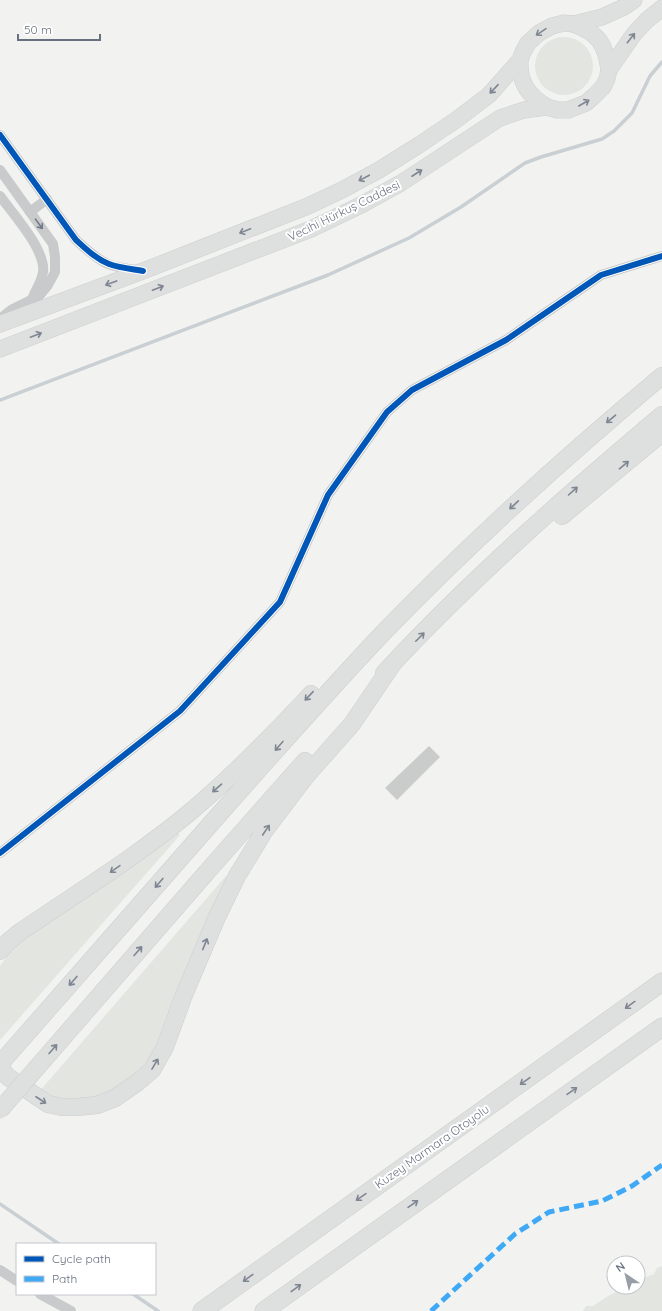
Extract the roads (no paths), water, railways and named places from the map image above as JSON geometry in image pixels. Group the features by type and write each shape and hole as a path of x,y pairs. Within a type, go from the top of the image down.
{"highway":[{"path":"641,393 662,370"},
{"path":"392,665 352,724 306,776 265,830 237,876 217,916 184,995 165,1047 152,1070 115,1098 97,1105 78,1107 62,1107 48,1104 8,1077 0,1066 185,854 346,673 390,626 481,536 565,458 662,376"},
{"path":"0,1110 300,766 392,665 452,604 537,523 662,415"},
{"path":"452,604 662,433"},
{"path":"0,951 20,932 115,869 189,813 246,763 371,630 431,575 481,536"},
{"name":"Kuzey Marmara Otoyolu","path":"202,1311 662,982"},
{"path":"264,1311 662,1027"}],"main road":[{"name":"Vecihi Hürkuş Caddesi","path":"0,324 143,271 308,206 379,170 456,120 489,95 520,60 528,43 539,33 552,26 564,23 574,24 611,14 634,0"},
{"name":"Vecihi Hürkuş Caddesi","path":"0,349 311,229 361,205 401,183 500,118 524,110 547,108 568,110 586,103 603,87 609,70 634,34 647,20 662,8"},
{"path":"574,24 588,30 598,38 607,56 609,70"},
{"path":"520,60 520,72 526,88 531,96 547,108"}],"street":[{"path":"0,135 76,240 90,253 108,264 121,268 143,271"},
{"path":"0,170 53,244 56,257 55,272 48,285 39,296 11,310 0,318"},
{"path":"0,196 38,248 43,260 41,281 31,301"},
{"path":"30,212 47,199"},
{"path":"0,853 180,711 280,602 328,495 387,412 412,390 506,340 601,275 662,256"},
{"path":"0,1270 16,1279"},
{"path":"42,1295 71,1311"}],"waterway":[{"path":"0,400 328,275 409,238 461,207 525,163 602,139 614,131 632,113 650,76 662,62"},
{"path":"0,1204 58,1243"},
{"path":"134,1295 158,1311"}]}
